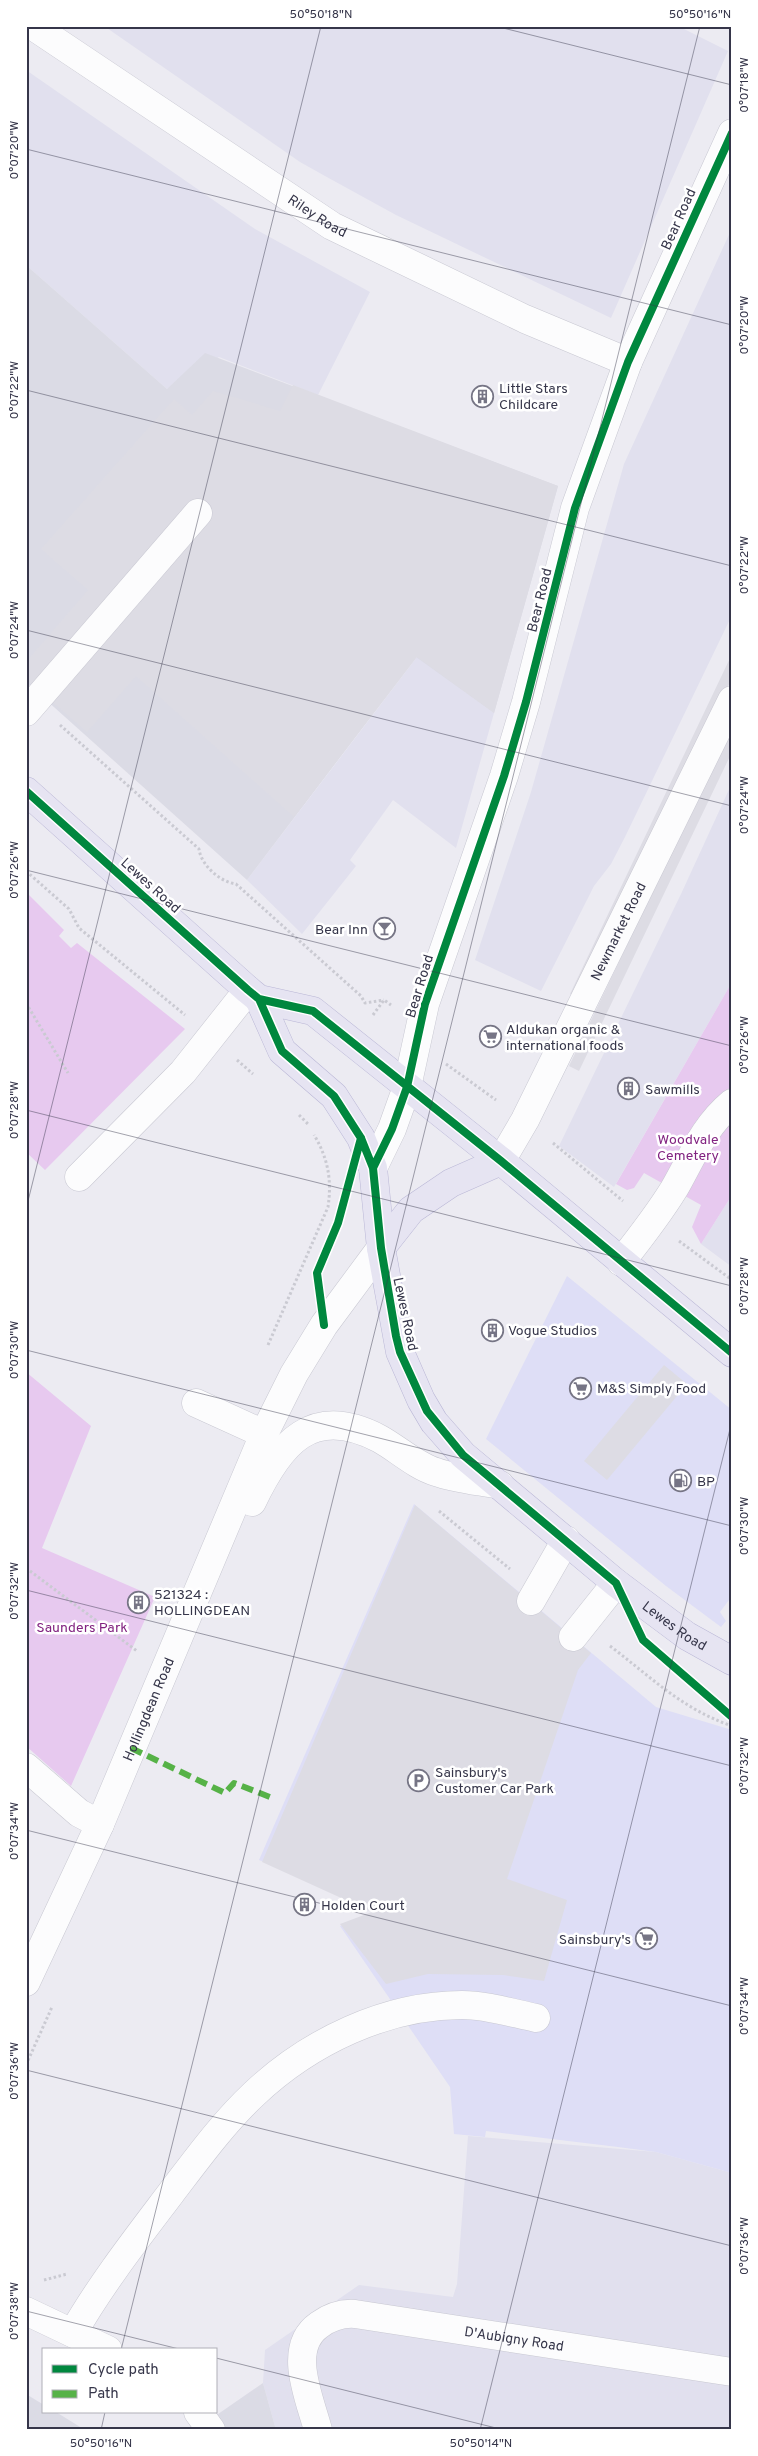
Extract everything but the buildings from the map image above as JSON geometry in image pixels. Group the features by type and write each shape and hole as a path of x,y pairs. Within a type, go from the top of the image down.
{"main road":[{"name":"Lewes Road","path":"26,791 253,994 282,1051 334,1096 361,1138 373,1168 381,1248 400,1352 421,1400 447,1438 463,1455 616,1583 686,1636 732,1661"},
{"name":"Lewes Road","path":"253,994 313,1011 500,1161 732,1353"},
{"path":"381,1248 411,1210 451,1183 500,1161"}],"street":[{"name":"Riley Road","path":"32,26 332,226 525,320 628,362"},
{"name":"Bear Road","path":"373,1168 392,1129 407,1087 425,1004 504,776 526,702 575,508 628,362 732,133"},
{"path":"30,707 198,513"},
{"name":"Newmarket Road","path":"500,1161 529,1112 732,700"},
{"path":"80,1177 176,1079 211,1036 253,994"},
{"path":"621,1262 653,1222 712,1121 732,1103"},
{"name":"Hollingdean Road","path":"26,1982 100,1824 264,1434 294,1374 321,1332 381,1248"},
{"path":"196,1403 264,1434"},
{"path":"215,1549 240,1528 268,1472 291,1442 305,1432 329,1426 355,1428 380,1439 434,1472 500,1485"},
{"path":"534,1596 566,1540"},
{"path":"577,1631 616,1583"},
{"path":"26,1766 79,1813 100,1824"},
{"path":"73,2332 85,2311 153,2217 211,2142 248,2100 283,2070 319,2046 344,2034 375,2021 429,2007 485,2007 536,2018"},
{"path":"26,2311 104,2348"},
{"name":"D'Aubigny Road","path":"318,2430 302,2361 303,2349 307,2338 316,2327 327,2319 340,2314 355,2314 732,2372"},
{"path":"199,2414 211,2430"}],"path":[{"path":"30,707 199,849 200,859 226,883 236,884 361,996 365,1003 384,1000"},
{"path":"26,871 68,908 79,928 211,1036 259,1079"},
{"path":"26,1003 68,1073"},
{"path":"294,1109 309,1125"},
{"path":"284,1308 321,1332"},
{"path":"437,1509 534,1596"},
{"path":"26,1568 132,1648 167,1665"},
{"path":"577,1631 686,1705 708,1718 732,1726"},
{"path":"37,2280 69,2273"}],"shaded area":[{"path":"104,26 678,26 728,51 611,318 396,215 300,162"},
{"path":"26,70 255,229 370,292 318,395 219,357 167,389 26,265"},
{"path":"732,228 732,615 625,837 611,864 594,886 541,991 475,960 531,792 624,464"},
{"path":"26,265 167,389 205,353 558,486 494,713 416,657 247,880 26,682"},
{"path":"293,385 558,486 494,713 417,657 294,817 136,676 87,732 26,679 26,662 88,590 41,549 174,399 192,415 213,391 280,411"},
{"path":"732,654 732,678 579,999 570,994"},
{"path":"417,657 494,713 456,848 393,800 350,860 356,866 302,934 247,880"},
{"path":"732,727 732,752 579,1071 569,1066"},
{"path":"732,783 732,982 614,1187 559,1146 681,894"},
{"path":"732,1195 732,1267 701,1244"},
{"name":"BP","path":"567,1276 732,1410 732,1596 720,1612 726,1621 721,1627 666,1586 486,1439"},
{"path":"664,1365 687,1384 607,1480 584,1461"},
{"path":"414,1504 656,1707 732,1730 732,2173 656,2152 486,2131 485,2137 454,2134 450,2087 340,1926 391,1915 259,1860"},
{"name":"Sainsbury's Customer Car Park","path":"415,1505 591,1653 578,1670 507,1879 567,1900 544,1981 503,1975 428,1974 386,1984 340,1924 372,1912 262,1862"},
{"path":"468,2136 656,2152 732,2173 732,2430 276,2430 263,2383 265,2350 359,2285 453,2297 457,2284"},
{"path":"263,2383 276,2430 195,2430"},
{"path":"26,2394 42,2404 42,2414 59,2414 85,2430 26,2430"}],"green space":[{"path":"26,892 64,930 59,936 71,948 77,943 185,1029 45,1170 26,1152"},
{"name":"Woodvale Cemetery","path":"732,982 732,1195 701,1244 692,1227 701,1205 644,1173 634,1188 627,1190 616,1184"},
{"name":"Saunders Park","path":"26,1372 91,1426 42,1548 155,1597 71,1786 26,1746"}],"marked path":[{"path":"131,1748 225,1793 234,1783 275,1799"}],"cycle path":[{"path":"373,1168 392,1129 407,1087 425,1004 504,776 526,702 575,508 628,362 732,133"},
{"path":"26,791 259,999 313,1011 501,1161 732,1353"},
{"path":"259,999 282,1051 334,1096 361,1138 373,1168 381,1248 396,1336 400,1352 427,1411 463,1455 616,1583 643,1640 732,1717"},
{"path":"324,1325 317,1273 338,1223 361,1138"}],"place":[{"name":"Little Stars Childcare","path":"483,396"},
{"name":"Bear Inn","path":"384,929"},
{"name":"Aldukan organic & international foods","path":"490,1037"},
{"name":"Sawmills","path":"629,1089"},
{"name":"Vogue Studios","path":"492,1330"},
{"name":"M&S Simply Food","path":"581,1388"},
{"name":"BP","path":"681,1481"},
{"name":"521324 : HOLLINGDEAN","path":"138,1602"},
{"name":"Sainsbury's Customer Car Park","path":"419,1780"},
{"name":"Holden Court","path":"305,1905"},
{"name":"Sainsbury's","path":"647,1939"}]}
